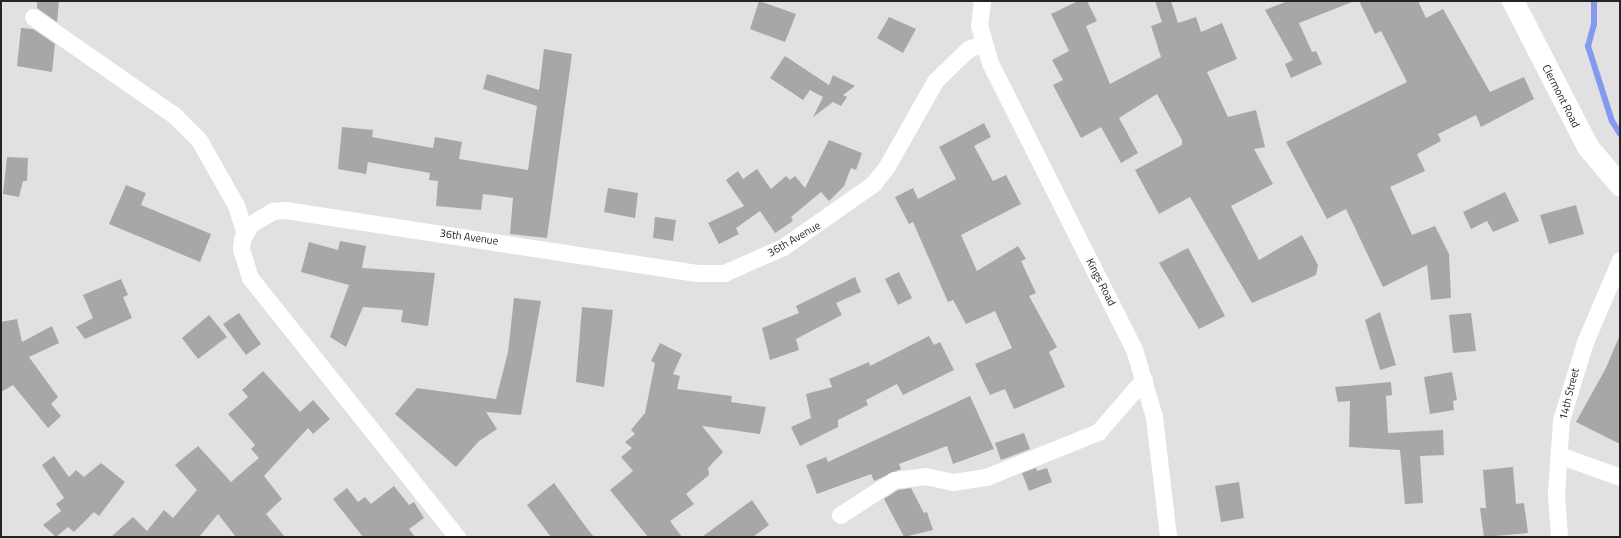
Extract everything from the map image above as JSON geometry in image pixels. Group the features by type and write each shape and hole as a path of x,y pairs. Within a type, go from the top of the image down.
{"street":[{"path":"982,1 982,44"},
{"name":"Clermont Road","path":"1513,1 1588,147 1620,185"},
{"path":"33,17 174,115 199,140 236,205 245,234 240,249 250,278 457,537"},
{"name":"36th Avenue","path":"245,234 260,217 285,210 698,273 724,273 783,247 873,184 887,166 934,81 968,49 982,44"},
{"name":"Kings Road","path":"982,44 1124,327 1144,379 1154,416 1168,537"},
{"name":"14th Street","path":"1559,537 1556,493 1561,420 1570,384 1620,260"},
{"path":"840,515 894,480 925,476 953,482 986,477 1092,435 1111,420 1144,379"},
{"path":"1559,455 1620,478"}],"building":[{"path":"37,1 59,1 57,22 37,8"},
{"path":"759,1 796,14 785,42 750,29"},
{"path":"1078,1 1087,1 1097,21 1086,26 1110,84 1161,57 1151,26 1162,22 1155,1 1171,1 1178,23 1196,17 1201,32 1222,23 1237,59 1207,72 1228,117 1256,110 1265,147 1254,149 1273,184 1231,206 1259,260 1302,235 1318,265 1316,275 1252,303 1190,197 1159,214 1135,170 1182,145 1182,140 1157,94 1119,118 1138,153 1121,163 1101,127 1081,138 1053,85 1063,80 1052,60 1069,51 1051,14"},
{"path":"1288,1 1352,2 1299,23 1312,52 1316,51 1322,64 1291,78 1285,64 1293,60 1265,10"},
{"path":"1359,1 1418,1 1426,18 1443,9 1490,92 1524,77 1534,99 1481,127 1476,115 1438,134 1441,141 1417,154 1425,171 1390,187 1412,235 1435,226 1449,254 1451,298 1431,300 1427,265 1383,287 1346,209 1327,219 1286,142 1407,82 1381,31 1375,34"},
{"path":"889,17 916,29 903,53 877,38"},
{"path":"21,28 33,29 55,44 52,72 17,66"},
{"path":"544,49 572,54 547,238 510,234 513,198 483,194 481,210 436,206 438,181 429,180 430,173 368,162 366,174 338,169 342,127 373,130 372,137 433,148 435,137 462,142 459,159 528,170 537,106 483,89 487,74 539,90"},
{"path":"785,56 829,85 833,75 855,86 843,95 847,97 841,106 833,102 813,117 823,97 810,90 803,100 770,78"},
{"path":"984,123 991,137 974,146 993,181 1006,175 1021,204 961,235 977,271 1018,246 1026,259 1021,261 1036,293 1029,296 1057,347 1049,352 1065,387 1014,409 1005,389 990,395 975,364 1012,348 995,311 966,324 953,300 948,302 913,222 909,224 895,197 913,188 918,199 956,179 939,147"},
{"path":"829,140 862,153 856,170 851,168 844,186 829,201 821,192 791,217 793,221 775,233 760,211 736,228 739,234 719,244 708,223 744,206 726,180 738,171 743,179 757,169 771,189 786,176 790,180 795,176 805,188"},
{"path":"7,157 28,158 27,181 23,181 19,197 3,194"},
{"path":"126,185 146,193 141,205 211,234 200,262 109,224"},
{"path":"608,188 638,193 635,218 604,212"},
{"path":"1505,192 1519,221 1493,232 1487,221 1471,229 1463,212"},
{"path":"1576,205 1584,234 1549,244 1540,215"},
{"path":"655,217 676,220 673,241 653,238"},
{"path":"340,241 366,246 362,268 435,273 428,326 401,322 403,310 363,307 346,347 330,337 349,285 301,272 309,242 338,250"},
{"path":"1188,248 1225,316 1199,329 1159,263"},
{"path":"899,272 912,298 898,305 885,279"},
{"path":"855,277 861,292 836,303 842,315 796,339 799,350 770,360 762,328 799,313 796,306"},
{"path":"121,279 128,295 123,297 132,318 85,339 76,327 93,318 83,295"},
{"path":"514,298 541,301 521,415 486,412 497,429 479,441 456,467 395,414 417,388 496,399 508,352"},
{"path":"582,307 613,310 604,387 576,382"},
{"path":"1380,312 1396,365 1380,370 1365,320"},
{"path":"239,313 261,344 246,355 223,324"},
{"path":"1471,313 1476,351 1453,353 1449,315"},
{"path":"209,315 227,337 198,359 182,338"},
{"path":"17,319 22,342 52,326 59,343 29,357 58,397 51,404 61,416 48,428 13,385 1,392 1,322"},
{"path":"929,336 934,345 940,342 954,370 903,395 897,384 866,400 868,405 838,420 838,427 800,446 791,427 811,418 806,394 832,387 829,379 869,362 870,366"},
{"path":"1619,337 1620,444 1576,422 1606,368"},
{"path":"660,343 682,354 673,374 680,376 677,389 732,396 731,402 766,407 760,434 702,426 723,452 708,468 709,475 686,494 694,504 670,521 682,537 648,537 610,490 633,471 621,457 632,448 625,442 635,434 631,430 645,413 655,363 651,361"},
{"path":"263,371 300,412 313,400 330,419 313,434 308,428 264,476 282,499 266,514 285,537 236,537 218,514 199,537 111,537 133,517 147,531 164,510 173,518 197,490 175,465 198,446 231,482 259,458 251,449 255,445 228,414 248,397 242,390"},
{"path":"1452,372 1457,400 1453,401 1454,410 1430,414 1424,377"},
{"path":"1391,382 1392,395 1386,396 1388,433 1443,430 1444,455 1420,456 1423,503 1405,504 1400,450 1349,447 1350,401 1338,402 1335,387"},
{"path":"970,396 994,449 953,464 947,446 899,464 901,469 874,481 871,474 817,494 806,465 826,457 828,462"},
{"path":"1024,433 1030,449 1001,460 995,443"},
{"path":"54,456 69,477 76,470 84,477 101,463 125,482 99,516 94,512 74,532 68,527 56,537 43,525 61,511 56,504 64,498 42,465"},
{"path":"1513,467 1516,504 1524,503 1528,533 1484,537 1480,508 1486,508 1483,470"},
{"path":"1036,468 1037,471 1047,468 1052,482 1029,491 1022,473"},
{"path":"1239,482 1244,518 1221,522 1215,486"},
{"path":"554,483 594,537 551,537 527,505"},
{"path":"394,486 409,505 414,502 424,518 409,529 415,537 363,537 333,499 347,488 358,502 365,497 371,504"},
{"path":"911,488 924,513 927,512 933,530 904,537 884,499 898,490"},
{"path":"752,500 769,525 753,537 702,537"}],"waterway":[{"path":"1594,1 1594,24 1588,46 1612,121 1620,134"}]}
